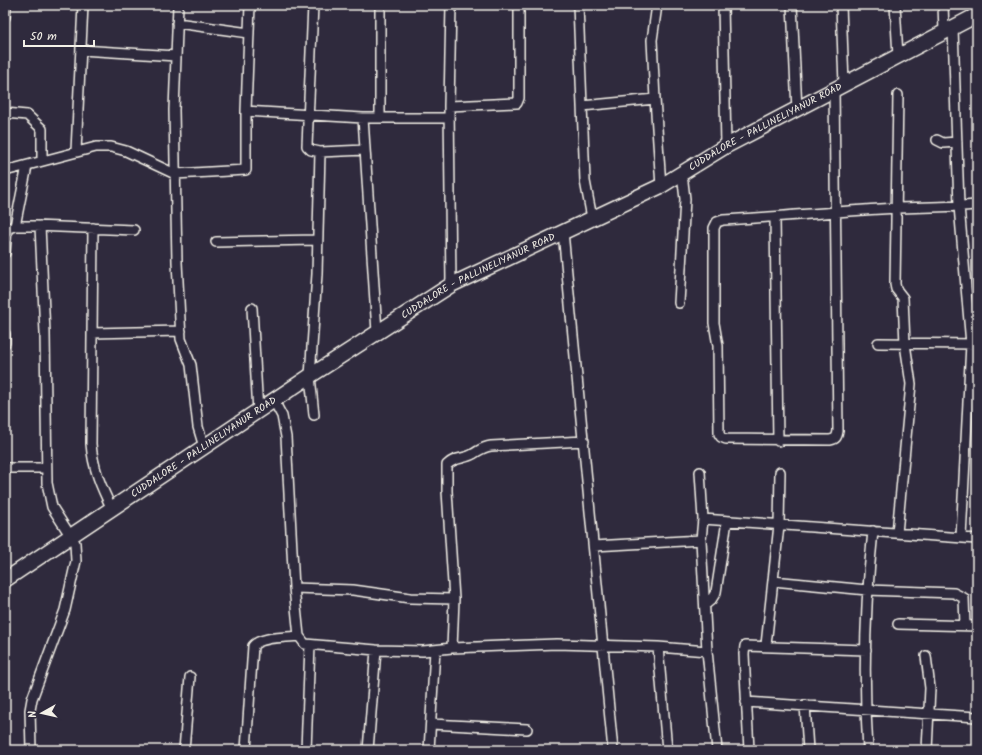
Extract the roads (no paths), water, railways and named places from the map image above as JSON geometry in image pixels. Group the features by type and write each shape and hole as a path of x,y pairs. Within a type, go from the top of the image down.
{"main road":[{"name":"CUDDALORE - PALLINELIYANUR ROAD","path":"5,580 310,376 451,285 661,186 726,146 977,15"}],"street":[{"path":"5,17 6,5"},
{"path":"76,151 83,5"},
{"path":"178,5 174,110 177,262 181,331 184,350 191,365 198,427 204,447"},
{"path":"5,171 76,151 96,147 112,147 126,151 175,174 246,170 246,111 250,5"},
{"path":"313,5 308,146 311,150 320,152 365,150"},
{"path":"380,5 380,118"},
{"path":"451,5 449,106 451,285"},
{"path":"449,106 516,103 519,98 519,5"},
{"path":"578,5 585,181 592,218"},
{"path":"657,5 652,40 654,99 661,186"},
{"path":"723,5 726,146"},
{"path":"792,5 797,110"},
{"path":"841,5 836,213 837,436 830,440 778,441 726,439 721,437 719,434 718,346 714,322 714,228 717,222 723,220 836,213 897,208 977,205"},
{"path":"895,5 898,56"},
{"path":"943,5 948,30 957,142 959,206 974,344 961,537"},
{"path":"178,23 249,33"},
{"path":"81,50 176,56"},
{"path":"897,533 911,384 905,344 903,298 896,289 895,284 898,95"},
{"path":"582,106 654,99"},
{"path":"246,111 362,118 449,118"},
{"path":"5,113 26,115 42,129 42,161"},
{"path":"362,118 377,332"},
{"path":"937,140 943,143 957,142"},
{"path":"314,415 310,376 318,240 320,152"},
{"path":"5,253 9,228 27,166"},
{"path":"679,175 683,182 685,199 679,303"},
{"path":"775,217 778,441"},
{"path":"9,228 40,226 134,230"},
{"path":"31,750 30,710 32,699 53,644 73,582 76,561 76,548 72,536 52,507 46,468 45,333 40,226"},
{"path":"93,228 92,458 97,478 112,509"},
{"path":"563,232 613,750"},
{"path":"216,242 318,240"},
{"path":"252,308 258,412"},
{"path":"92,333 181,331"},
{"path":"5,334 5,343"},
{"path":"878,343 974,344"},
{"path":"274,401 282,416 286,437 294,588 299,636 305,644 376,650 435,650 534,645 658,647 707,651"},
{"path":"452,648 454,599 447,465 451,460 468,456 483,447 584,441"},
{"path":"5,468 46,468"},
{"path":"700,472 703,519 701,540 707,651 717,750"},
{"path":"766,646 779,525 780,472"},
{"path":"703,519 977,539"},
{"path":"705,605 711,600 716,592 727,521"},
{"path":"868,750 865,709 866,590 873,531"},
{"path":"594,546 701,540"},
{"path":"773,581 866,590 961,595 965,602 965,626"},
{"path":"294,588 353,590 410,598 454,599"},
{"path":"898,624 977,626"},
{"path":"246,750 253,646 262,641 299,636"},
{"path":"306,750 310,645"},
{"path":"749,750 745,646 866,650"},
{"path":"658,647 667,750"},
{"path":"368,750 376,650"},
{"path":"429,750 435,650"},
{"path":"926,656 930,688 927,750"},
{"path":"184,750 190,677"},
{"path":"746,702 977,717"},
{"path":"805,705 808,750"},
{"path":"431,724 527,729"}]}
